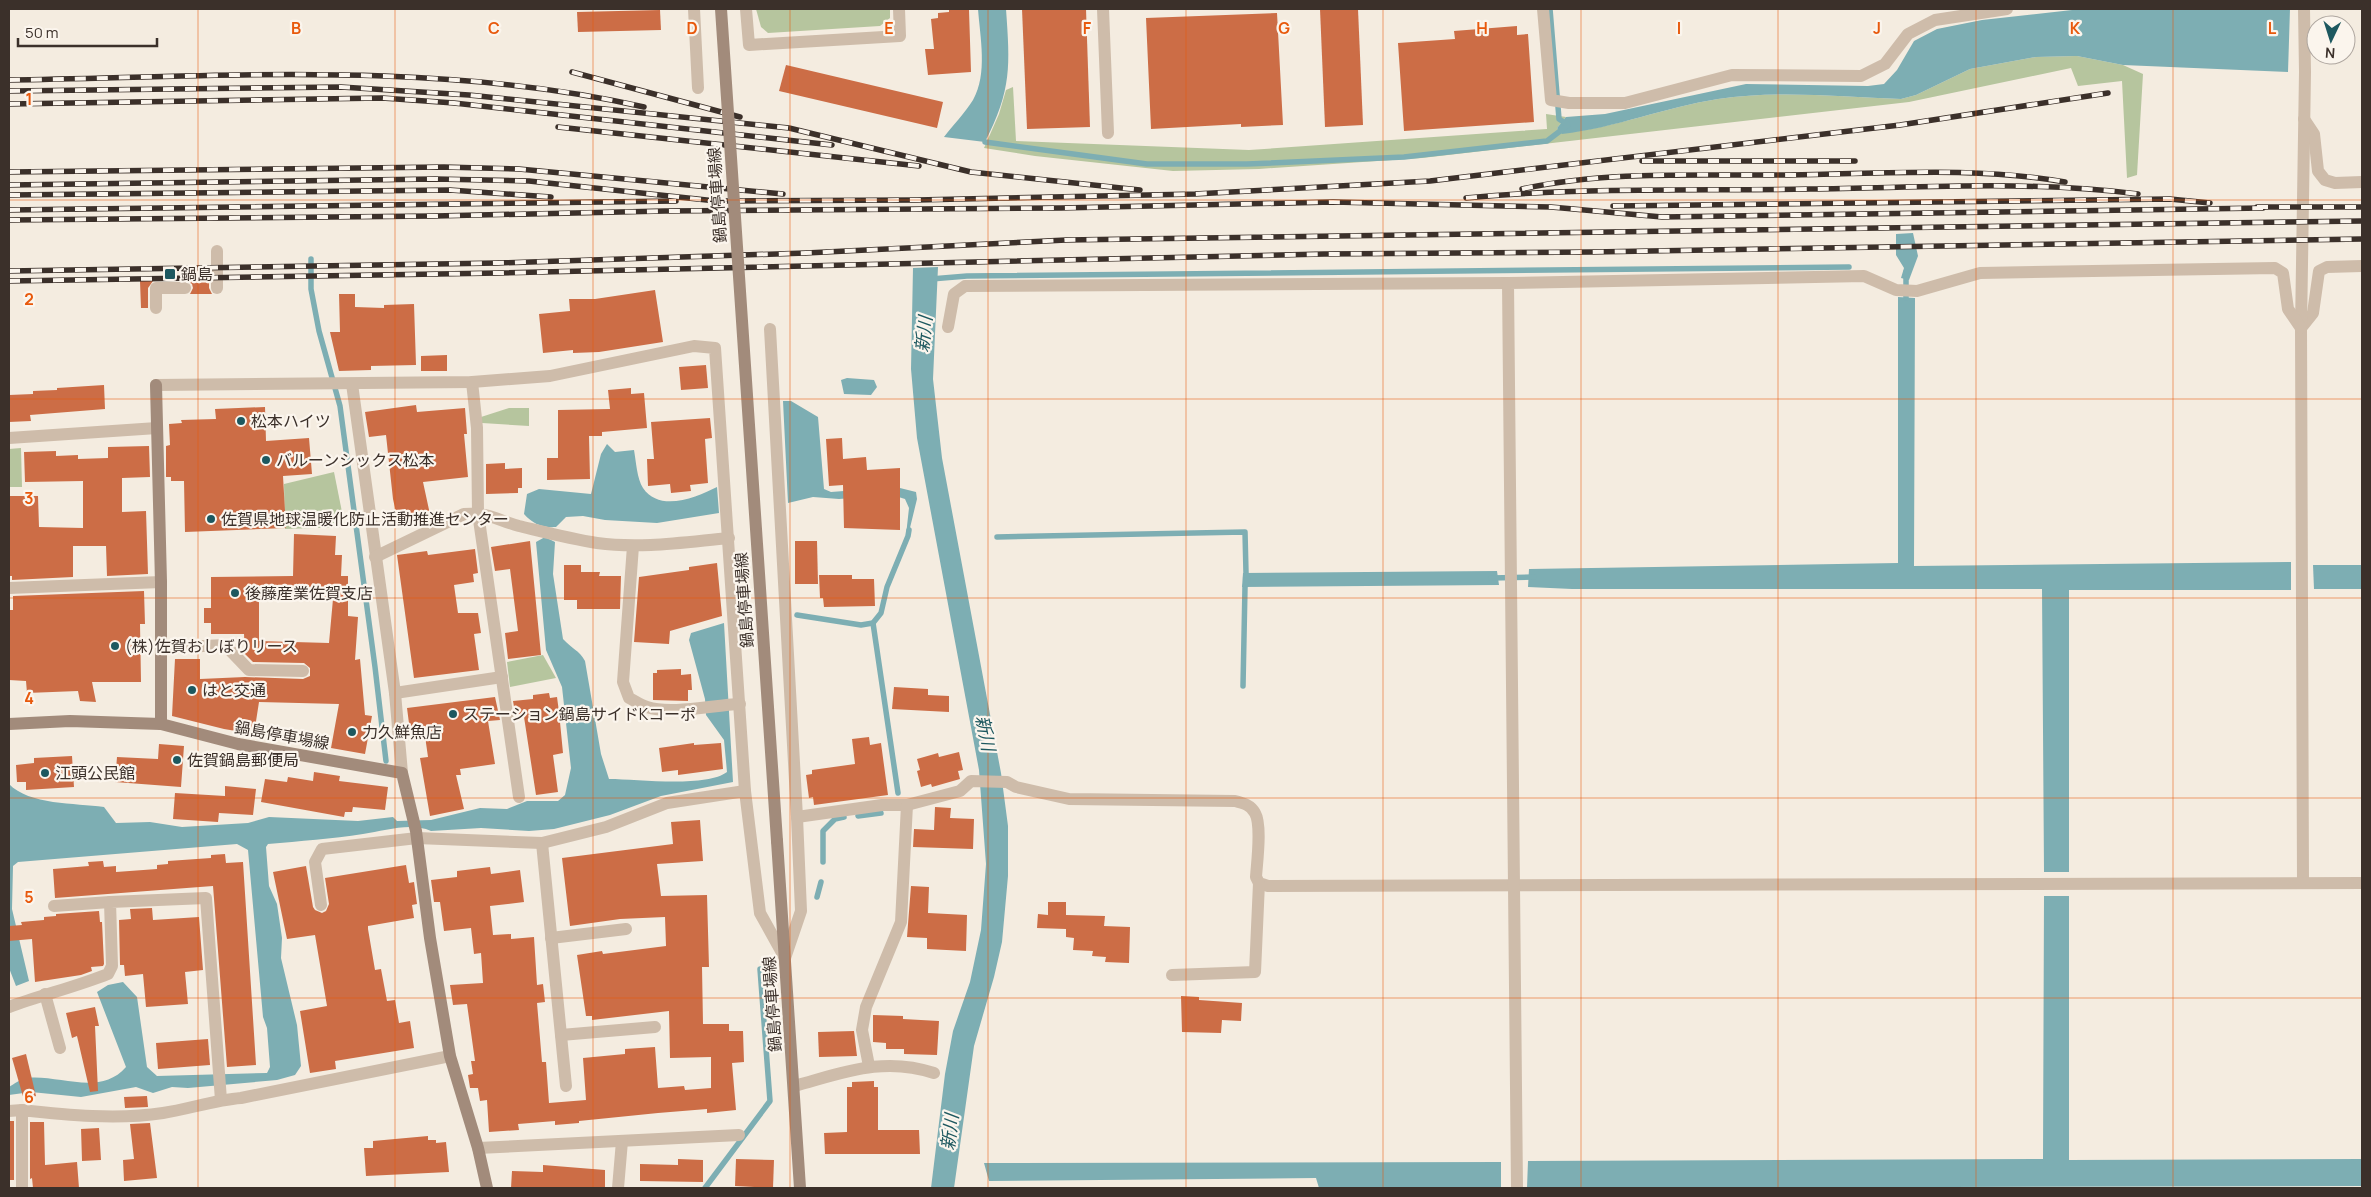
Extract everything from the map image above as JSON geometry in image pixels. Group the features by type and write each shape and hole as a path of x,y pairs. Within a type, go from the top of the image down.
{"main road":[{"name":"鍋島停車場線","path":"721,9 800,1188"},
{"path":"156,385 161,582 161,724"},
{"name":"鍋島停車場線","path":"9,724 70,721 161,724 238,744 402,772"},
{"path":"402,772 413,816 430,938 450,1056 478,1148 486,1188"}],"street":[{"path":"694,9 698,88"},
{"path":"746,9 749,45 900,36 899,9"},
{"path":"1104,9 1108,133"},
{"path":"1543,9 1551,100 1569,104 1625,102 1732,75 1861,76 1885,64 1908,34 1935,20 2007,9"},
{"path":"2303,883 2301,328 2304,9"},
{"path":"2304,120 2314,134 2318,171 2325,180 2335,183 2362,182"},
{"path":"217,252 217,288"},
{"path":"2301,328 2313,313 2319,271 2327,267 2362,266"},
{"path":"948,327 954,294 965,286 1508,283 1864,276 1896,290 1917,290 1980,273 2275,268 2283,273 2288,309 2301,328"},
{"path":"1508,283 1517,1188"},
{"path":"156,308 156,288 185,288"},
{"path":"770,329 801,911 785,958"},
{"path":"156,385 472,382 550,376 694,346 715,348 730,538 738,704 745,791 760,912 785,958"},
{"path":"472,382 478,428 478,513 519,797"},
{"path":"348,384 395,693 402,772"},
{"path":"9,438 157,428"},
{"path":"375,557 464,514 478,513 497,517 516,525 586,541 633,546 730,538"},
{"path":"633,546 623,682 629,698 647,707 680,711 701,706 738,704"},
{"path":"9,588 161,582"},
{"path":"161,648 225,646 249,670 303,671"},
{"path":"395,693 502,677"},
{"path":"797,817 882,805 907,805 960,791 971,781 1007,782 1016,788 1069,799 1235,801 1246,803 1255,813 1257,824 1256,877 1259,883 1255,972 1172,975"},
{"path":"321,905 315,862 322,849 416,834 542,843 606,826 667,803 745,791"},
{"path":"869,1066 862,1030 866,1007 902,922 907,805"},
{"path":"542,843 566,1086"},
{"path":"1259,883 1268,886 2362,883"},
{"path":"54,906 206,898 220,1096"},
{"path":"9,1007 45,994 80,986 108,974 112,966 110,902"},
{"path":"551,938 626,929"},
{"path":"45,994 60,1048"},
{"path":"561,1035 656,1027"},
{"path":"22,1188 15,1111 76,1116 161,1113 220,1096 241,1098 450,1056"},
{"path":"794,1086 869,1066 895,1065 916,1067 934,1073"},
{"path":"478,1148 739,1135"},
{"path":"618,1188 622,1141"}],"green space":[{"path":"756,9 890,9 890,18 880,26 768,33 761,27"},
{"path":"2077,56 2123,65 2143,74 2137,175 2127,178 2122,81 2078,86 2071,68 1909,102 1422,158 1259,169 1173,171 1035,156 984,148 999,114 1006,90 1013,87 1016,141 1249,150 1547,129 1546,114 1566,117 1557,128 1562,133 1601,127 1679,107 1741,96 1810,95 1901,99 1916,95 1970,69 2036,57"},
{"path":"509,408 529,408 529,426 482,423 481,417"},
{"path":"21,448 22,487 9,487 9,449"},
{"path":"334,472 345,527 285,529 284,484"},
{"path":"543,655 556,678 510,687 507,662"}],"water":[{"path":"978,9 1006,9 1008,46 1005,92 985,142 944,137 970,105 978,90 982,55"},
{"path":"2081,9 2290,9 2288,72 2123,65 2077,56 2036,57 1970,69 1916,95 1901,99 1810,95 1741,96 1679,107 1582,131 1562,134 1557,128 1566,117 1605,114 1746,84 1868,86 1884,84 1897,70 1914,41 1937,29 1982,20"},
{"path":"1913,233 1918,256 1909,280 1901,278 1904,268 1896,255 1896,234"},
{"name":"新川","path":"938,267 933,379 942,458 1001,773 1008,826 1008,876 1002,942 974,1046 954,1188 931,1188 945,1074 953,1031 970,982 981,930 986,864 979,770 917,438 911,369 913,268"},
{"path":"1898,297 1915,298 1914,566 2291,562 2291,590 2069,590 2069,872 2044,872 2042,589 1572,589 1528,587 1529,569 1898,563"},
{"path":"847,378 874,380 877,387 871,395 844,394 841,380"},
{"path":"783,401 791,401 818,417 824,489 831,492 896,487 916,492 917,499 908,536 906,535 909,508 905,499 892,495 839,499 813,497 788,503"},
{"path":"607,444 615,452 634,450 639,480 650,496 659,500 679,501 717,487 719,513 657,523 605,520 583,516 566,517 556,527 538,525 524,514 527,494 539,489 591,494 601,454"},
{"path":"545,537 555,542 553,574 563,639 585,661 601,754 609,779 688,781 717,777 727,772 724,740 706,715 705,699 689,640 691,633 724,623 733,782 661,796 610,815 554,829 529,831 481,828 431,831 423,828 406,827 340,837 268,844 266,847 269,886 277,904 282,938 281,958 297,1025 301,1066 295,1075 277,1080 188,1088 172,1087 153,1093 136,1087 81,1097 31,1092 9,1095 9,1087 26,1078 92,1083 116,1076 126,1067 97,992 108,985 123,982 137,997 147,1067 157,1076 267,1073 270,1067 267,1028 263,1017 248,850 237,844 18,862 13,866 12,909 29,981 16,986 9,968 9,784 28,796 40,799 66,804 104,807 116,823 150,822 182,827 248,823 269,817 358,821 393,817 397,821 431,820 480,808 507,809 527,801 558,801 565,795 571,768 562,687 546,650 536,542"},
{"path":"2313,565 2362,565 2362,589 2314,589"},
{"path":"1497,571 1499,585 1242,587 1243,573"},
{"path":"2044,896 2069,896 2069,1160 2362,1159 2362,1186 1527,1188 1528,1161 2043,1159"},
{"path":"1501,1162 1501,1188 1319,1188 1316,1178 989,1181 984,1163"}],"building":[{"path":"949,9 969,10 971,72 928,75 925,49 934,49 931,19 938,18 938,13 949,12"},
{"path":"1022,9 1086,9 1090,127 1027,129"},
{"path":"1320,9 1358,9 1363,125 1325,127"},
{"path":"660,10 661,30 578,32 577,12"},
{"path":"1277,13 1283,125 1241,127 1241,124 1151,129 1146,18"},
{"path":"1517,26 1517,35 1528,34 1534,122 1404,131 1398,43 1455,39 1454,31"},
{"path":"786,65 943,102 937,128 779,91"},
{"path":"186,280 209,280 209,288 212,294 190,294 193,288 192,284"},
{"path":"140,281 153,281 148,288 148,308 141,308"},
{"path":"655,290 663,342 599,352 573,353 573,350 543,353 539,314 570,311 569,299 595,299"},
{"path":"339,294 355,294 355,307 384,308 384,305 414,304 416,365 371,366 371,370 339,371 330,332 340,332"},
{"path":"447,355 447,371 421,371 421,356"},
{"path":"706,365 708,388 681,390 679,367"},
{"path":"104,385 105,409 30,415 31,421 9,422 9,395 33,394 33,391 57,390 57,388"},
{"path":"631,388 631,394 644,393 647,428 602,432 602,436 589,436 590,479 547,480 547,458 558,458 558,410 610,409 608,390"},
{"path":"416,405 417,412 465,408 467,434 464,434 468,477 423,482 431,519 399,526 393,499 386,435 369,437 365,412"},
{"path":"265,407 266,441 309,438 312,474 283,476 286,528 185,532 184,481 171,481 171,477 166,477 166,446 170,445 169,424 182,423 181,420 216,419 215,409"},
{"path":"710,418 712,438 705,439 708,483 690,485 691,491 671,493 670,484 648,486 647,459 654,459 651,422"},
{"path":"842,438 843,459 866,457 867,470 900,468 900,530 844,528 843,485 829,486 826,439"},
{"path":"149,446 150,477 122,478 122,512 146,511 148,574 107,576 106,546 73,546 73,577 12,580 12,576 9,576 9,496 38,496 39,527 83,528 83,481 25,482 24,452 56,451 56,456 78,455 78,459 108,458 108,447"},
{"path":"505,463 505,469 522,468 522,488 518,488 518,493 486,494 486,464"},
{"path":"294,534 336,536 335,555 342,555 341,576 348,576 348,616 358,617 355,660 360,659 365,715 372,716 365,754 331,748 339,704 259,702 254,734 224,729 172,716 175,659 200,659 200,679 245,677 303,679 310,676 310,668 304,663 253,662 245,654 244,634 211,634 211,623 204,623 204,608 211,608 211,577 293,576","holes":["333,599 329,643 259,641 259,600"]},
{"path":"530,541 541,655 508,659 505,633 518,631 510,569 495,571 491,547"},
{"path":"795,541 817,541 818,584 795,584"},
{"path":"475,549 478,573 473,574 474,582 454,585 458,613 478,613 481,633 474,634 479,670 414,678 397,555 427,551 428,555"},
{"path":"717,563 722,616 670,631 669,644 634,642 639,577 689,570 689,567"},
{"path":"564,565 581,565 581,572 600,572 599,576 621,576 620,609 577,609 577,600 564,600"},
{"path":"819,575 852,575 852,579 874,579 875,606 824,607 823,598 820,598"},
{"path":"144,591 145,624 140,624 141,682 92,682 96,702 80,701 78,691 27,693 26,681 9,680 9,610 13,610 13,596"},
{"path":"681,669 681,675 691,674 692,690 688,690 688,701 653,700 653,673 657,673 657,670"},
{"path":"894,687 928,689 928,695 949,696 949,712 892,709"},
{"path":"549,693 550,698 557,697 563,753 553,755 558,792 536,795 524,717 516,718 513,701 533,699 533,695"},
{"path":"495,697 500,720 488,721 495,764 460,769 461,775 456,775 464,809 430,816 420,758 428,757 424,729 410,731 407,708"},
{"path":"869,737 870,745 881,743 888,795 814,805 813,797 809,798 806,775 812,774 812,770 855,764 852,739"},
{"path":"694,743 694,745 721,743 723,769 678,775 678,770 662,772 659,748"},
{"path":"159,744 184,746 181,787 115,782 117,757 158,759"},
{"path":"959,752 963,770 958,771 960,779 932,787 931,784 921,787 917,771 920,770 917,759 938,753 939,757"},
{"name":"江頭公民館","path":"72,756 74,787 26,790 26,782 17,782 16,765 34,763 34,758"},
{"path":"314,772 340,776 339,781 388,787 385,810 353,807 352,812 345,812 344,817 261,802 265,779 287,782 288,777 313,781"},
{"path":"225,786 256,789 253,815 219,813 218,822 173,819 175,793 225,796"},
{"path":"935,807 951,808 950,818 974,819 973,849 913,847 914,829 934,830"},
{"path":"700,820 703,861 657,864 661,896 707,895 709,967 702,967 703,1024 729,1024 729,1031 743,1031 744,1062 732,1063 736,1110 707,1113 707,1109 658,1113 555,1125 555,1121 518,1124 519,1130 489,1132 487,1100 480,1101 478,1088 470,1088 468,1075 473,1074 471,1061 475,1061 467,1004 453,1005 450,985 483,983 481,953 474,954 471,928 444,931 440,902 434,902 431,880 457,877 457,871 490,867 491,874 520,870 524,902 490,906 493,935 511,934 511,939 534,937 537,985 543,984 545,1002 537,1003 542,1062 546,1062 549,1103 586,1100 583,1058 625,1054 625,1049 655,1047 658,1088 684,1086 685,1090 711,1088 711,1057 670,1058 669,1011 592,1020 592,1016 586,1016 577,955 602,951 603,954 666,946 665,917 620,919 570,926 562,858 673,844 671,822"},
{"path":"225,854 226,863 243,862 256,1065 227,1067 213,886 55,898 53,869 89,866 88,862 103,861 104,867 116,866 116,872 157,869 157,865 168,864 168,861 211,858 211,855"},
{"path":"406,865 409,883 414,882 417,904 412,905 414,918 368,926 368,929 375,970 381,969 387,1001 395,1000 399,1023 410,1021 414,1048 335,1061 336,1069 310,1073 300,1011 327,1006 315,935 287,939 273,872 306,866 313,907 322,913 326,911 329,904 325,878"},
{"path":"911,886 929,887 928,913 967,915 966,951 927,949 927,938 907,937"},
{"path":"1048,902 1066,902 1066,915 1105,916 1104,926 1130,927 1129,963 1105,962 1106,957 1092,956 1093,951 1073,950 1074,938 1066,937 1066,929 1037,928 1038,914 1048,915"},
{"path":"152,908 153,920 199,917 203,970 185,972 188,1004 146,1007 143,974 125,976 124,965 120,965 119,920 131,919 130,909"},
{"path":"99,911 100,922 102,922 103,966 91,967 92,971 81,975 35,982 32,939 9,941 9,926 22,925 21,922 44,920 44,917 56,916 56,914"},
{"path":"1181,996 1199,997 1199,1000 1242,1003 1241,1021 1222,1020 1221,1033 1182,1032"},
{"path":"95,1007 99,1026 95,1026 98,1091 90,1092 77,1036 72,1038 66,1013"},
{"path":"873,1015 903,1016 903,1019 939,1021 937,1055 904,1054 904,1049 886,1049 886,1043 873,1042"},
{"path":"854,1031 857,1056 819,1057 818,1032"},
{"path":"208,1039 210,1065 158,1069 156,1043"},
{"path":"26,1054 36,1096 24,1100 12,1058"},
{"path":"874,1081 874,1087 878,1087 878,1130 919,1130 920,1154 825,1154 824,1133 847,1132 847,1087 852,1087 852,1082"},
{"path":"147,1096 148,1107 125,1108 124,1097"},
{"path":"9,1121 14,1121 14,1180 9,1180"},
{"path":"30,1122 44,1122 45,1165 77,1162 79,1188 33,1188 32,1178 30,1179"},
{"path":"150,1123 157,1178 124,1181 123,1160 134,1159 130,1124"},
{"path":"99,1128 101,1160 82,1161 81,1129"},
{"path":"428,1136 428,1140 436,1140 436,1143 446,1142 449,1172 366,1176 364,1148 373,1148 373,1141"},
{"path":"678,1159 703,1160 703,1182 640,1181 640,1164 678,1165"},
{"path":"736,1159 774,1160 773,1188 735,1186"},
{"path":"543,1165 605,1170 605,1188 511,1188 512,1171 543,1172"}],"waterway":[{"path":"985,142 1147,164 1247,164 1404,157 1547,141 1568,125 1559,119 1550,9"},
{"path":"311,259 311,289 319,331 340,406 386,761"},
{"path":"931,279 967,276 1849,267"},
{"path":"1906,272 1906,298"},
{"path":"797,615 861,625 873,623 881,613 887,587 909,530"},
{"path":"997,537 1245,532 1246,573 1248,580 1245,587 1243,686"},
{"path":"1491,578 1534,577"},
{"path":"873,623 898,793"},
{"path":"858,816 881,813"},
{"path":"823,862 823,831 835,819 844,817"},
{"path":"817,897 821,882"},
{"path":"705,1188 770,1101 760,969"}],"railway":[{"path":"572,72 740,117"},
{"path":"9,80 248,75 407,77 487,83 566,92 644,107"},
{"path":"9,91 341,87 469,95 789,128 971,172 1140,190"},
{"path":"9,185 435,179 529,181 716,201 917,200 1195,194 1430,181 1900,125 2108,93"},
{"path":"9,104 382,98 454,103 832,145"},
{"path":"558,127 919,166"},
{"path":"1642,161 1855,161"},
{"path":"9,172 444,167 519,169 783,194"},
{"path":"1522,189 1588,179 1655,175 1962,172 2031,177 2065,182"},
{"path":"1466,198 1552,192 1974,186 2056,187 2138,194"},
{"path":"9,195 450,190 551,197"},
{"path":"1613,206 2170,199 2210,203"},
{"path":"9,210 676,201"},
{"path":"9,220 435,216 665,211 1061,208 1333,202 1551,207 1662,217 2263,208"},
{"path":"2257,207 2362,207"},
{"path":"9,271 498,263 806,253 1066,240 2362,221"},
{"path":"9,281 499,273 1324,254 1592,252 2362,239"}],"place":[{"name":"鍋島","path":"170,274"},
{"name":"松本ハイツ","path":"241,421"},
{"name":"バルーンシックス松本","path":"266,460"},
{"name":"佐賀県地球温暖化防止活動推進センター","path":"211,519"},
{"name":"後藤産業佐賀支店","path":"235,593"},
{"name":"(株)佐賀おしぼりリース","path":"115,646"},
{"name":"はと交通","path":"192,690"},
{"name":"ステーション鍋島サイドKコーポ","path":"453,714"},
{"name":"力久鮮魚店","path":"352,732"},
{"name":"佐賀鍋島郵便局","path":"177,760"},
{"name":"江頭公民館","path":"45,773"}]}
